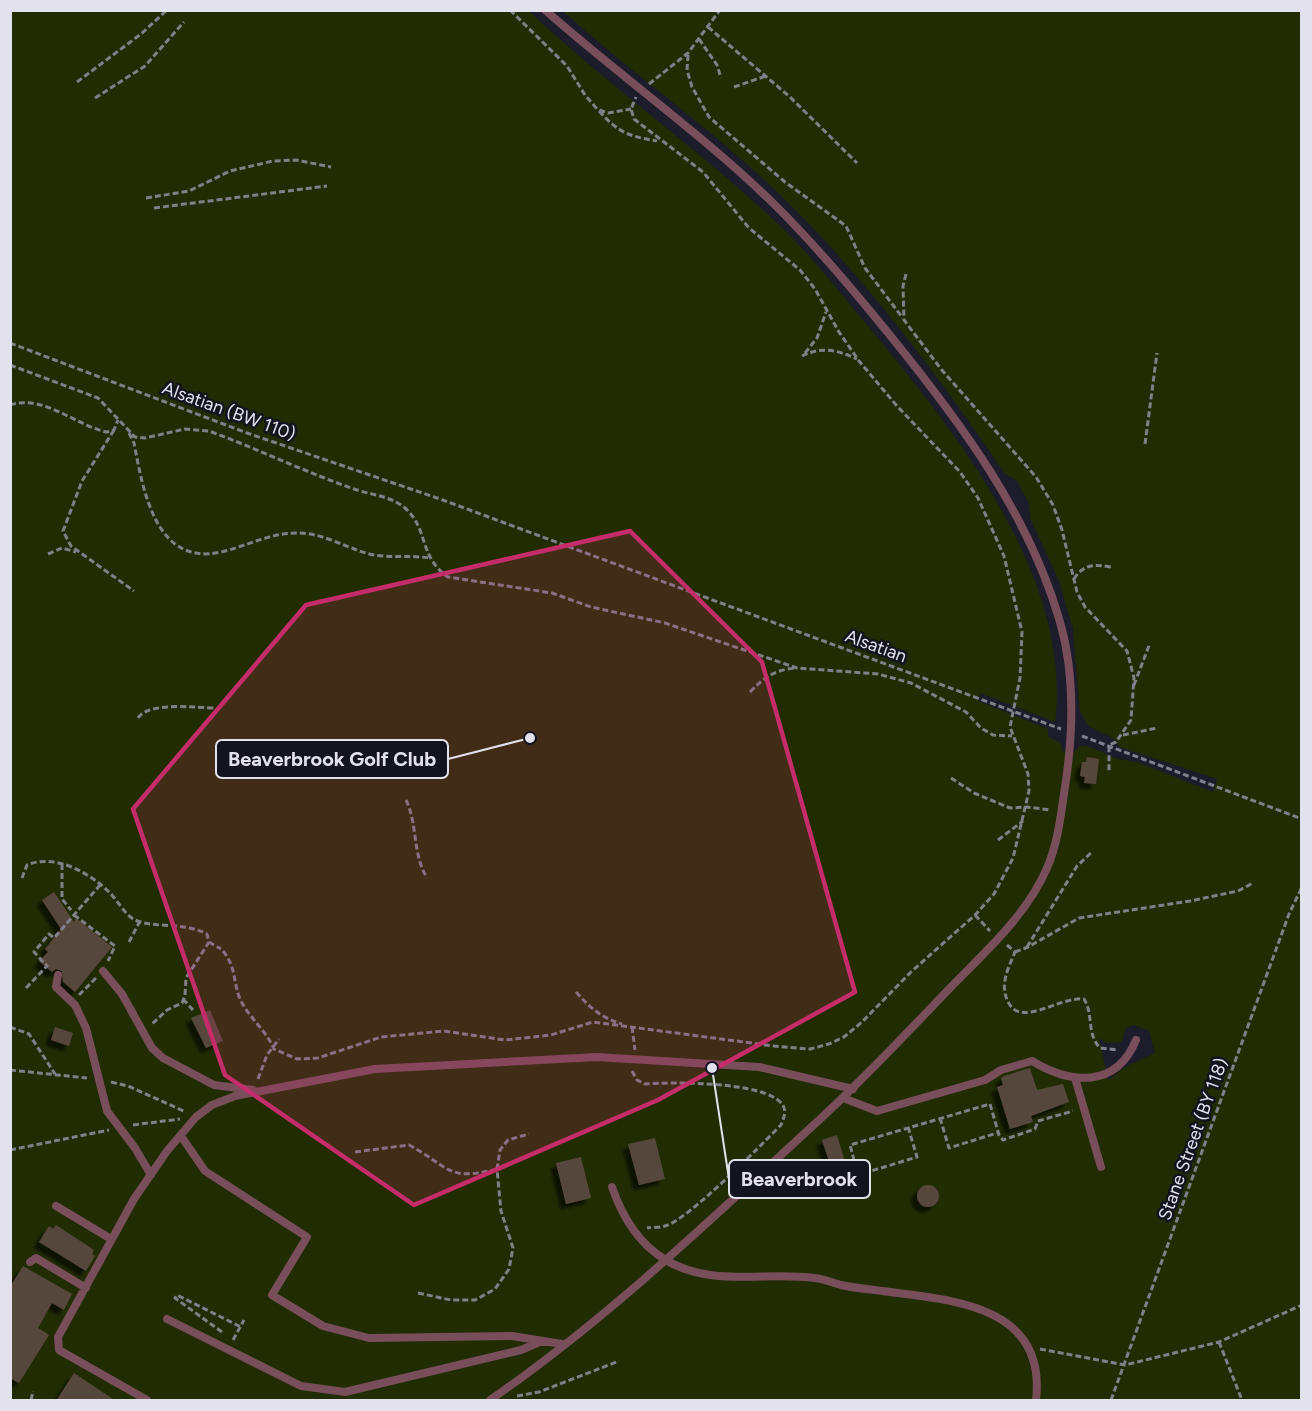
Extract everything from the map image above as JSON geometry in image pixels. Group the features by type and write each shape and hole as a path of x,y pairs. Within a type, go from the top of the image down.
{"lane":[{"path":"490,1401 562,1344 579,1334 665,1260 854,1089 998,938 1030,897 1047,869 1059,828 1071,732 1068,669 1061,625 1044,576 1004,492 933,388 829,263 776,206 708,144 641,92 545,10"},
{"path":"103,971 122,994 152,1048 163,1058 214,1084 257,1087 386,1068 508,1060 635,1058 759,1067 854,1089"},
{"path":"58,975 56,987 72,1002 86,1028 107,1111 135,1148 151,1175"},
{"path":"843,1098 877,1112 985,1080 1001,1070 1032,1061 1052,1073 1075,1078 1110,1073 1132,1051 1136,1040"},
{"path":"1075,1078 1101,1167"},
{"path":"212,1105 216,1093 214,1084"},
{"path":"147,1401 59,1350 58,1337 111,1239 151,1175 196,1117 212,1105 257,1087"},
{"path":"181,1136 205,1171 307,1237 272,1295 323,1326 369,1338 512,1336 562,1344"},
{"path":"612,1187 621,1212 633,1231 665,1260 721,1277 815,1278 844,1286 931,1296 975,1305 1000,1317 1027,1345 1034,1366 1036,1401"},
{"path":"56,1206 111,1239"},
{"path":"30,1262 36,1258 86,1288"},
{"path":"167,1319 301,1386 321,1391 345,1392 521,1350 543,1341"}],"path":[{"path":"77,82 134,40 168,10"},
{"path":"510,10 567,66 594,105 614,128 627,135 659,141"},
{"path":"22,878 27,865 38,860 62,864 100,885 133,919 193,927 207,934 209,942 222,950 234,968 239,995 244,1007 268,1036 273,1047 297,1059 318,1058 381,1036 413,1032 444,1031 505,1040 550,1035 593,1022 774,1046 810,1048 829,1044 844,1037 862,1022 911,972 975,915 994,894 1013,858 1024,820 1027,807 1028,774 1010,727 1020,678 1022,632 1015,595 996,535 978,498 960,472 897,406 859,361 800,270 749,228 703,172 659,141 634,119 631,109 641,92 688,53 720,10"},
{"path":"95,98 145,66 184,22"},
{"path":"708,27 766,76 857,163"},
{"path":"699,39 717,65 720,78"},
{"path":"688,53 687,70 692,87 709,117 785,182 846,226 865,268 948,378 1036,477 1053,505 1062,530 1077,592 1085,607 1126,651 1131,663 1134,687 1131,720 1122,735 1109,745 1109,773"},
{"path":"734,87 766,76"},
{"path":"594,105 608,113 631,109"},
{"path":"146,198 189,191 230,171 273,161 296,160 331,167"},
{"path":"154,208 327,186"},
{"path":"904,320 903,298 906,274"},
{"path":"826,310 817,338 802,356 814,351 835,350 859,361"},
{"name":"Alsatian (BW 110)","path":"10,344 247,434 441,500"},
{"path":"1145,444 1157,353"},
{"path":"10,365 98,398 118,418 134,443 154,517 163,535 188,550 202,554 219,552 270,536 300,533 330,538 372,554 429,558"},
{"path":"10,405 24,402 37,405 75,417 100,430 114,430"},
{"path":"118,418 118,425 87,470 64,523 63,531 70,546 134,591"},
{"path":"128,431 135,437 145,438 185,429 209,431 354,489 388,498 405,508 414,519 429,558 435,567 448,577 543,592 602,610 665,623 797,668"},
{"name":"Alsatian","path":"441,500 1013,709 1302,819"},
{"path":"48,554 62,548 83,555"},
{"path":"1074,579 1083,567 1092,565 1111,567"},
{"path":"1134,687 1150,643"},
{"path":"750,692 768,675 778,670 797,668 878,674 911,683 966,712 981,728 993,735 1012,736"},
{"path":"138,718 140,714 155,709 216,708"},
{"path":"1122,735 1157,728"},
{"path":"951,778 998,804 1010,808 1027,807"},
{"path":"406,800 411,811 420,866 427,878"},
{"path":"998,840 1024,820"},
{"path":"1026,948 1077,866 1092,852"},
{"path":"62,864 62,899 71,910"},
{"path":"1132,1051 1100,1048 1093,1041 1089,1007 1084,999 1074,998 1035,1012 1022,1013 1011,1008 1006,997 1004,980 1015,952 1079,918 1190,902 1238,891 1253,883"},
{"path":"26,988 48,966 34,952 49,934 54,938 100,885"},
{"name":"Stane Street (BY 118)","path":"1111,1401 1289,914 1302,887"},
{"path":"72,1002 103,971 115,946 74,915"},
{"path":"975,915 1015,952"},
{"path":"129,942 140,921"},
{"path":"142,1031 183,999 186,978 209,942"},
{"path":"576,992 592,1009 607,1019 632,1027"},
{"path":"183,999 193,1010"},
{"path":"10,1027 29,1034 55,1074"},
{"path":"632,1027 635,1058 629,1063 633,1074 645,1084 718,1084 750,1090 777,1100 783,1105 785,1114 781,1125 748,1158 674,1222 665,1226 633,1231"},
{"path":"257,1087 273,1047 279,1039"},
{"path":"10,1070 97,1078"},
{"path":"908,1127 917,1157 858,1175 850,1145 908,1127 990,1104 998,1133 1004,1140 1035,1129 1038,1121 1072,1110 1087,1113"},
{"path":"940,1118 949,1148 998,1133"},
{"path":"418,1293 451,1300 475,1300 495,1289 509,1269 513,1248 501,1211 497,1169 500,1150 508,1140 529,1134"},
{"path":"355,1152 409,1145 456,1175 472,1175 497,1169"},
{"path":"241,1327 177,1295 175,1298 232,1340 241,1327 244,1320"},
{"path":"1027,1345 1058,1354 1125,1365 1219,1342 1302,1305"},
{"path":"1219,1342 1242,1401"},
{"path":"506,1390 512,1396 525,1396 618,1361"},
{"path":"31,1401 33,1391"}],"highlighted area":[{"path":"630,531 762,662 855,992 658,1100 414,1205 225,1075 133,809 306,605"}],"green space":[{"path":"10,11 529,11 559,39 747,195 789,235 824,273 902,367 970,459 1001,509 1027,561 1046,614 1056,668 1055,722 980,693 978,701 1048,729 1048,736 1060,743 1063,751 1074,753 1079,746 1087,746 1118,759 1137,762 1213,792 1217,779 1120,747 1113,738 1088,726 1080,712 1073,629 1059,581 1030,518 1029,503 1016,480 1005,474 953,399 868,289 774,189 563,11 1301,11 1301,1400 11,1400","holes":["1134,1025 1149,1031 1155,1053 1125,1067 1108,1080 1099,1038 1106,1043 1122,1042 1125,1029"]}],"building":[{"path":"1087,757 1099,759 1096,784 1084,783 1085,777 1080,776 1082,762 1086,762"},
{"path":"54,892 74,922 76,918 112,947 75,992 63,982 62,971 56,969 52,972 39,961 48,952 45,949 61,929 42,900"},
{"path":"210,1010 223,1041 206,1048 191,1018"},
{"path":"55,1027 73,1033 69,1046 51,1040"},
{"path":"1030,1068 1037,1090 1063,1084 1069,1102 1031,1116 1033,1122 1010,1129 997,1087 1003,1085 1001,1078 1004,1076"},
{"path":"837,1135 848,1172 834,1176 822,1140"},
{"path":"655,1138 665,1179 639,1185 628,1144"},
{"path":"581,1157 591,1198 566,1204 556,1163"},
{"path":"928,1185 936,1188 939,1196 936,1204 928,1207 920,1204 917,1196 920,1188"},
{"path":"56,1225 94,1250 92,1254 95,1256 86,1271 39,1242 49,1226 53,1229"},
{"path":"23,1266 72,1294 64,1310 52,1303 38,1328 49,1335 19,1383 10,1378 10,1287"},
{"path":"74,1373 116,1401 56,1401"}],"place":[{"name":"Beaverbrook Golf Club","path":"530,738"},
{"name":"Beaverbrook","path":"712,1068"}]}
